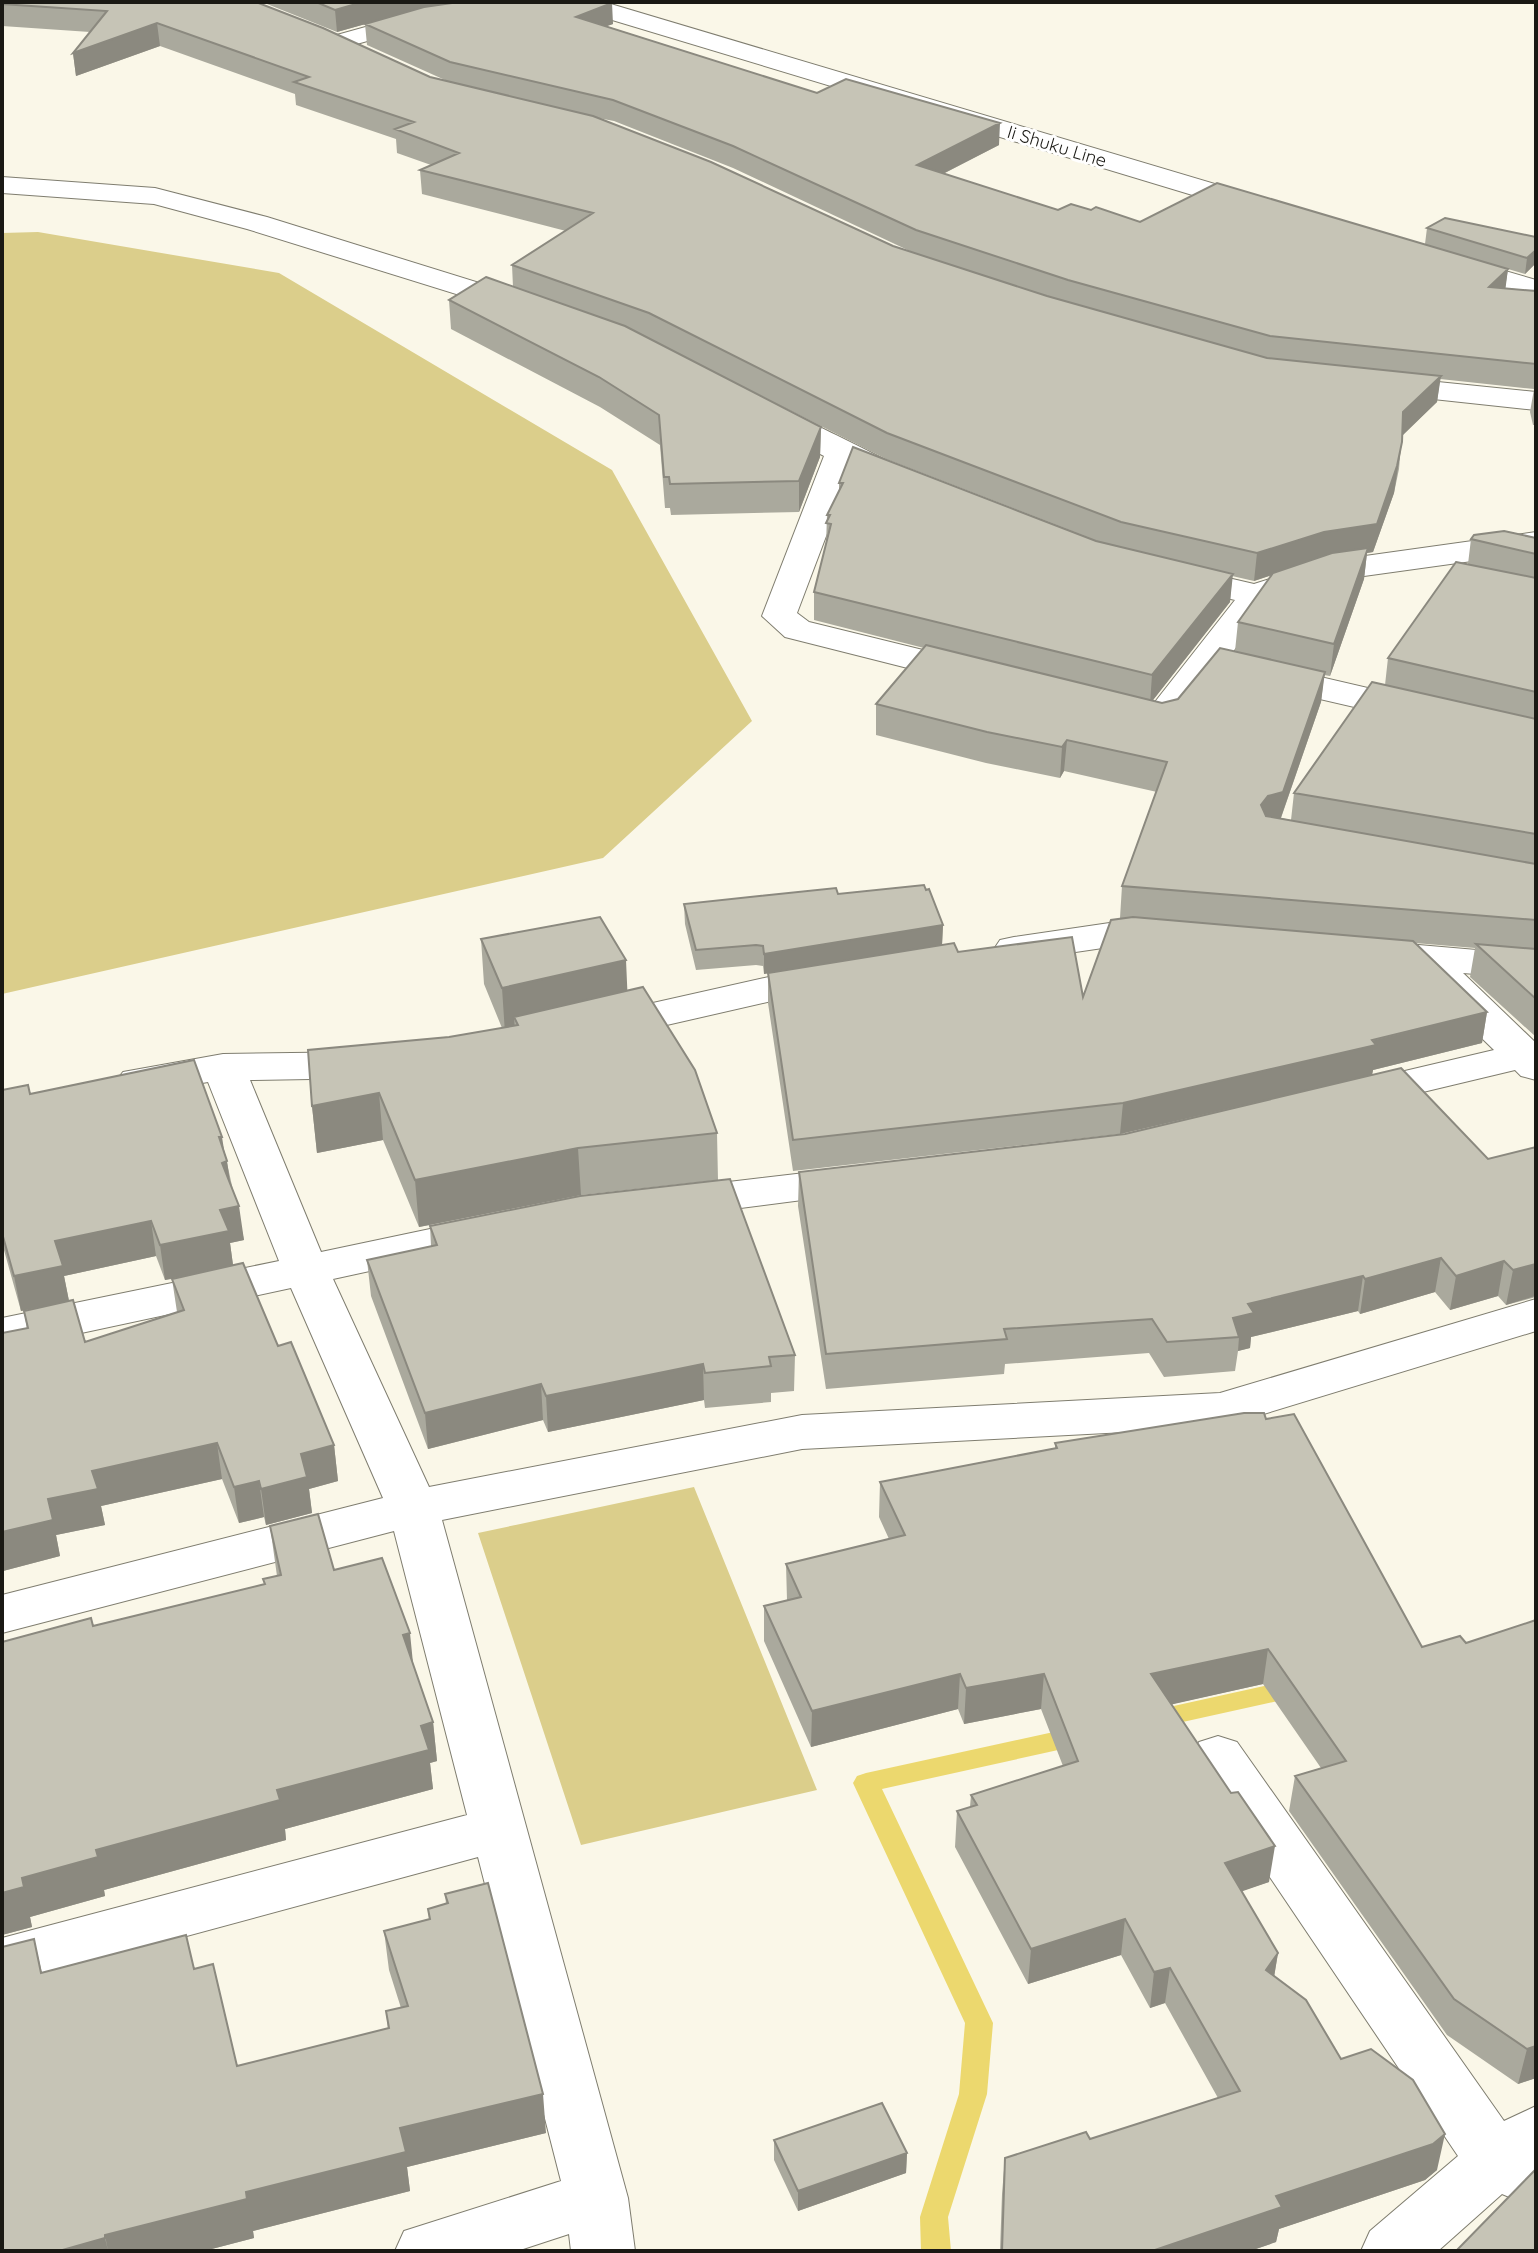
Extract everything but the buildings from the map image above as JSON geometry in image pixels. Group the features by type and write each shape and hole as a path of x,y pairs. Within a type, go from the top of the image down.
{"street":[{"path":"335,43 423,18 530,2"},
{"name":"Ii Shuku Line","path":"578,2 1293,216"},
{"path":"309,32 375,61"},
{"path":"2,185 155,196 288,233 555,316"},
{"path":"1430,257 1536,289"},
{"path":"1358,382 1536,401"},
{"path":"746,403 874,469 932,491"},
{"path":"841,452 779,616 797,630 1009,683"},
{"path":"1137,566 1256,595 1322,572 1536,542"},
{"path":"1384,564 1475,584"},
{"path":"1100,705 1160,720 1208,662 1256,595"},
{"path":"1208,662 1536,738"},
{"path":"979,954 1130,932 1207,939"},
{"path":"1330,949 1536,967"},
{"path":"1422,957 1531,1061"},
{"path":"568,1035 797,981 857,972"},
{"path":"105,1087 223,1067 353,1066 400,1061"},
{"path":"1323,1103 1531,1061"},
{"path":"223,1067 305,1268 413,1508 600,2225 427,2251"},
{"path":"642,1206 890,1178"},
{"path":"2,1334 519,1225"},
{"path":"2,1614 413,1508 802,1432 1221,1410 1536,1315"},
{"path":"1218,1757 1523,2158 1393,2251"},
{"path":"2,1962 499,1829"}],"shaded area":[{"path":"38,232 279,273 612,470 752,721 603,858 2,994 2,233"},
{"path":"694,1487 817,1790 581,1845 478,1533"}],"waterway":[{"path":"1151,1720 1296,1688"},
{"path":"936,2251 934,2217 973,2094 979,2023 866,1783 1081,1736"}]}
